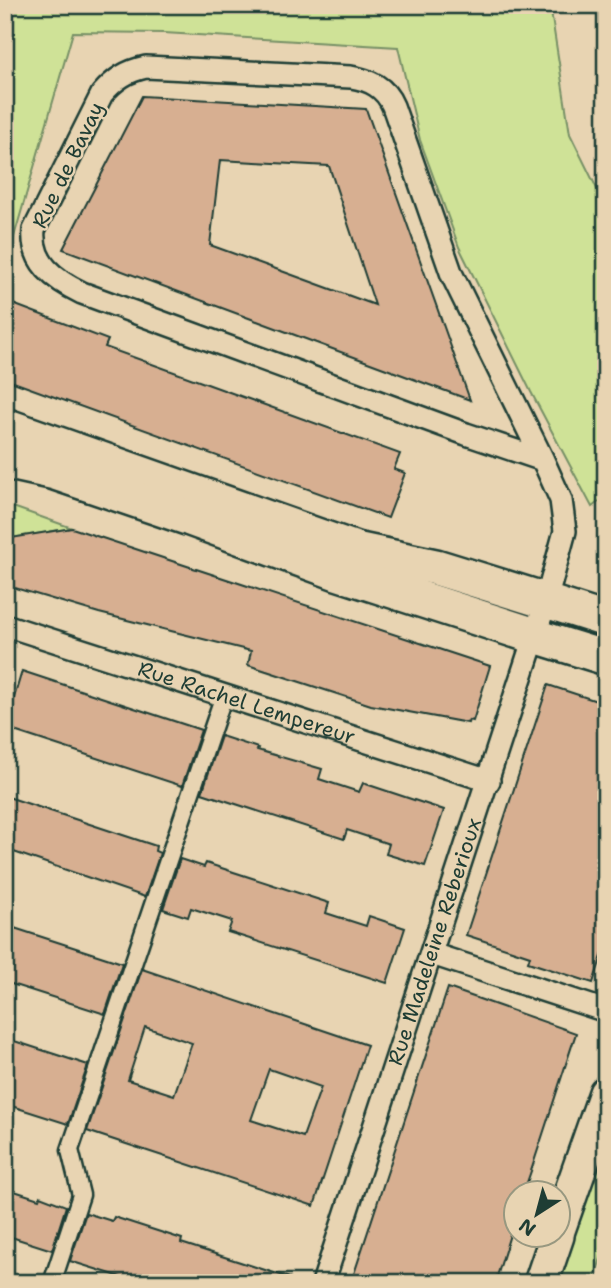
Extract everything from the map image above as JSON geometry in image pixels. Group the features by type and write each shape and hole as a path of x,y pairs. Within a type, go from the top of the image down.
{"highway":[{"path":"5,426 356,550 436,566 547,601"},
{"path":"5,461 55,472 337,572 535,636"}],"main road":[{"path":"547,601 606,620"},
{"path":"535,636 606,658"},
{"path":"572,1190 606,1093"},
{"path":"541,1283 552,1250"}],"street":[{"name":"Rue de Bavay","path":"543,460 82,293 53,276 36,253 34,230 102,94 112,82 125,73 146,67 351,77 369,81 385,92 393,106 452,275 543,460 561,500 565,531 547,601"},
{"name":"Rue Madeleine Reberioux","path":"323,1283 547,601"},
{"name":"Rue Rachel Lempereur","path":"5,625 489,781"},
{"path":"52,1283 81,1195 70,1150 224,695"},
{"path":"432,954 606,1012"}],"green space":[{"path":"5,5 550,5 570,134 606,207 606,496 592,507 459,247 420,140 398,47 164,33 73,32 5,268"},
{"path":"5,506 13,507 72,528 5,539"},
{"path":"606,1132 606,1243 593,1283 555,1283 566,1250 572,1250 572,1233"}],"building":[{"path":"142,96 366,109 470,400 63,249","holes":["220,160 329,166 375,305 210,245"]},
{"path":"5,301 108,340 105,347 400,454 394,469 405,473 388,518 5,379"},
{"path":"72,528 490,666 473,721 469,720 468,723 371,705 248,665 251,651 99,613 5,585 5,539"},
{"path":"22,671 201,730 182,786 5,728"},
{"path":"548,685 606,704 606,944 593,983 528,962 530,956 466,935"},
{"path":"221,736 258,748 257,750 322,769 319,779 359,792 363,783 444,810 425,866 386,854 389,844 347,830 344,839 202,793"},
{"path":"5,796 156,846 155,851 160,853 145,897 5,849"},
{"path":"180,859 204,867 206,863 329,903 326,913 366,926 369,916 405,928 387,983 228,932 232,921 191,908 188,917 163,909"},
{"path":"5,925 122,963 105,1014 5,982"},
{"path":"142,969 367,1045 314,1206 87,1131","holes":["145,1027 192,1043 174,1095 128,1080","269,1069 321,1087 303,1137 251,1120"]},
{"path":"448,988 576,1033 528,1180 503,1180 503,1250 505,1250 495,1283 351,1283"},
{"path":"5,1038 88,1065 68,1124 5,1104"},
{"path":"5,1188 39,1199 40,1196 66,1206 52,1250 5,1235"},
{"path":"86,1213 112,1221 114,1217 182,1239 181,1243 290,1278 289,1283 140,1283 70,1261"}]}
